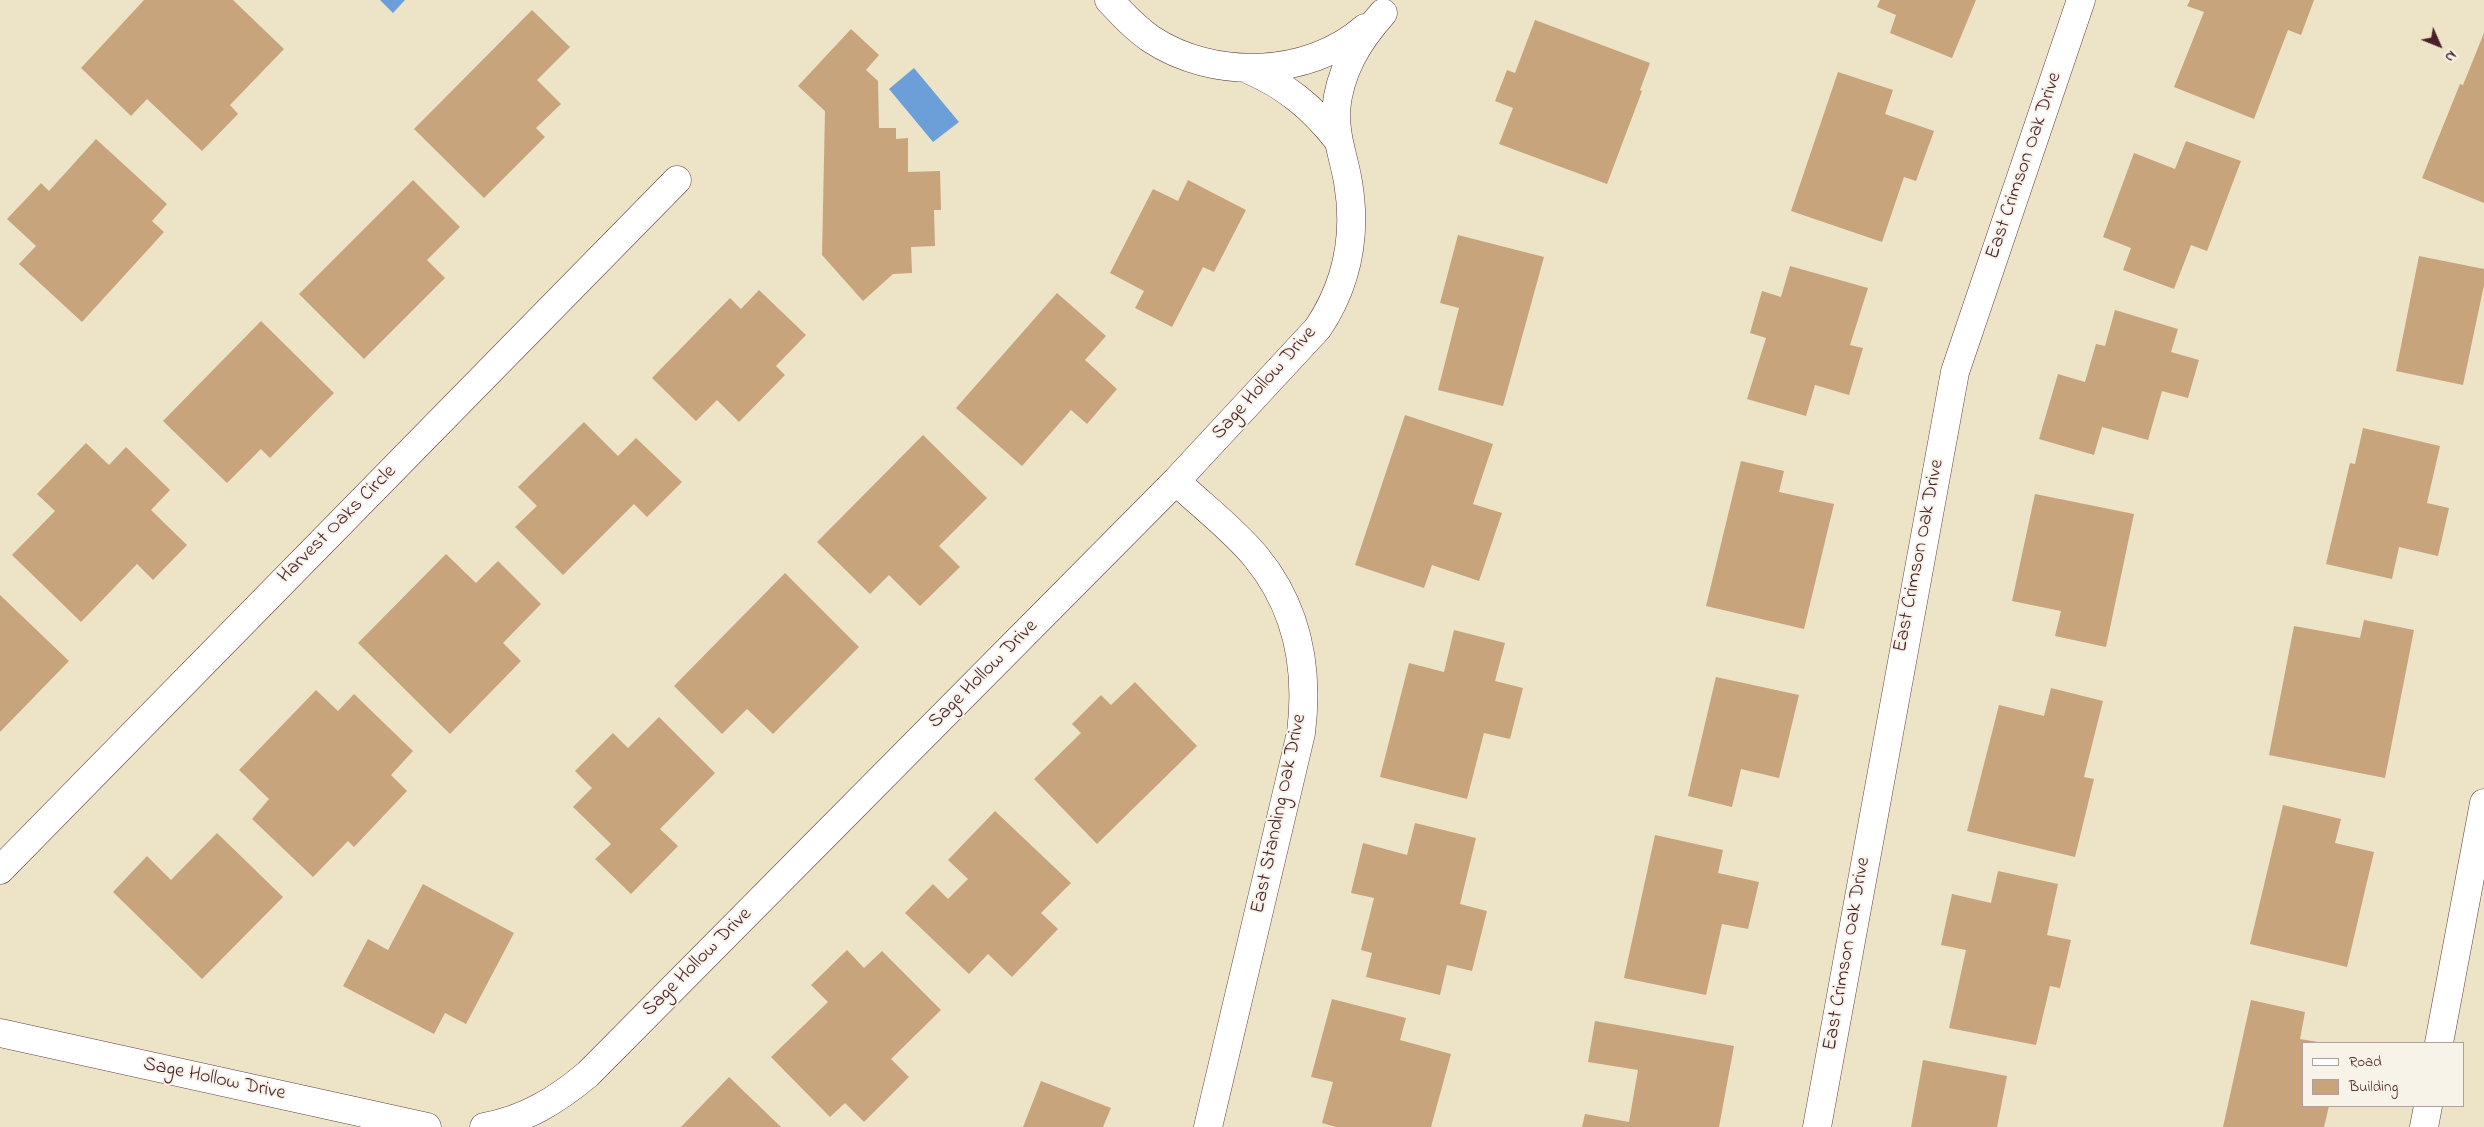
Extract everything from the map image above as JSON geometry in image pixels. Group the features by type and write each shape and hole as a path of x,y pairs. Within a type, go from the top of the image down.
{"street":[{"path":"1109,0 1125,19 1151,39 1180,54 1211,64 1243,68 1274,67 1305,60 1334,49 1360,33 1388,6"},
{"name":"East Crimson Oak Drive","path":"1817,1127 1955,372 2081,0"},
{"name":"Sage Hollow Drive","path":"484,1127 514,1120 541,1109 566,1093 588,1074 1176,481 1318,328 1332,306 1343,282 1352,235 1348,181 1337,139 1336,110 1341,83 1351,57 1365,34 1388,6"},
{"name":"Sage Hollow Drive","path":"1243,68 1272,80 1298,97 1319,116 1337,139"},
{"name":"Harvest Oaks Circle","path":"0,870 677,180"},
{"name":"East Standing Oak Drive","path":"1176,481 1255,556 1273,580 1286,604 1296,630 1305,681 1301,733 1208,1127"},
{"path":"2440,1042 2484,803"},
{"name":"Sage Hollow Drive","path":"0,1033 428,1127"},
{"path":"2424,1127 2428,1107"}],"water":[{"path":"380,0 405,0 393,13"},
{"path":"914,68 959,122 933,142 889,89"}],"building":[{"path":"144,0 233,0 284,49 230,105 238,114 202,151 147,99 131,116 81,68"},
{"path":"1880,0 1976,0 1952,58 1890,33 1896,15 1877,7"},
{"path":"2190,0 2314,0 2301,35 2288,30 2254,119 2174,87 2204,12 2187,6"},
{"path":"532,10 570,47 537,80 561,104 536,128 545,137 484,198 414,129"},
{"path":"1535,20 1650,63 1640,90 1642,91 1607,184 1499,144 1513,108 1495,101 1507,70 1515,73"},
{"path":"851,29 879,55 866,70 878,81 879,128 896,128 896,139 908,138 908,172 940,171 941,210 934,210 935,246 911,247 912,273 893,274 863,301 822,255 825,111 798,86"},
{"path":"2484,33 2484,203 2422,178 2460,84 2463,85"},
{"path":"1838,72 1893,90 1885,114 1934,131 1916,181 1904,177 1882,242 1791,211"},
{"path":"96,139 167,204 152,221 164,232 82,322 19,264 36,246 7,219 41,183 49,191"},
{"path":"2186,141 2241,161 2207,251 2191,245 2174,289 2123,270 2131,248 2103,237 2134,153 2175,169"},
{"path":"413,180 460,227 427,260 445,278 364,359 299,294"},
{"path":"1188,180 1246,210 1214,272 1203,267 1172,327 1135,308 1144,291 1110,273 1153,189 1178,201"},
{"path":"1458,235 1544,257 1503,406 1438,390 1459,308 1440,303"},
{"path":"2419,256 2484,269 2484,285 2463,385 2396,371"},
{"path":"1790,266 1868,288 1850,345 1863,348 1849,395 1815,385 1806,416 1747,399 1766,338 1750,333 1762,291 1781,297"},
{"path":"759,290 806,335 776,366 785,375 739,422 717,400 696,421 652,378 730,298 741,309"},
{"path":"1057,293 1106,336 1085,360 1117,389 1087,424 1071,410 1022,466 956,408"},
{"path":"2115,310 2178,329 2171,352 2199,360 2188,398 2162,391 2148,440 2102,427 2094,455 2039,439 2058,374 2085,382 2096,344 2105,346"},
{"path":"261,321 334,393 270,458 261,449 227,483 163,421"},
{"path":"1405,415 1493,444 1473,504 1502,513 1479,581 1432,565 1424,588 1355,565"},
{"path":"584,422 618,456 636,438 682,482 647,517 634,504 563,575 515,527 537,506 518,487"},
{"path":"2363,428 2440,446 2427,503 2449,508 2438,556 2399,547 2392,579 2326,564 2350,463 2355,464"},
{"path":"923,435 987,498 939,546 960,567 920,606 889,575 870,594 817,542"},
{"path":"86,443 109,465 126,447 170,490 151,510 187,545 153,580 137,564 81,622 12,555 55,511 37,494"},
{"path":"1741,461 1784,471 1779,492 1834,504 1804,629 1706,606"},
{"path":"2035,494 2134,514 2106,647 2055,636 2061,611 2012,601"},
{"path":"446,554 476,583 498,561 541,604 503,643 521,661 450,734 358,643"},
{"path":"785,573 859,647 773,734 747,709 722,734 674,686"},
{"path":"0,595 69,661 0,732"},
{"path":"2364,620 2414,630 2385,778 2269,755 2294,626 2360,638"},
{"path":"1454,630 1505,643 1495,681 1523,688 1510,739 1484,733 1467,799 1380,777 1409,663 1444,672"},
{"path":"1716,677 1799,695 1779,778 1741,769 1732,807 1688,796"},
{"path":"1135,682 1197,746 1097,844 1034,779 1081,733 1072,724 1101,695 1111,705"},
{"path":"2051,688 2103,701 2084,777 2094,779 2075,857 1967,831 1999,705 2044,716"},
{"path":"316,690 338,711 354,694 413,751 391,775 407,791 354,847 348,841 313,877 252,819 269,799 239,770"},
{"path":"659,717 715,773 660,829 678,846 631,894 595,859 611,844 573,807 592,788 575,771 613,733 628,748"},
{"path":"2283,805 2341,819 2335,843 2374,852 2347,967 2250,944"},
{"path":"995,811 1071,883 1041,913 1058,929 1012,977 988,954 969,974 905,913 933,884 948,899 968,879 948,860"},
{"path":"1415,823 1476,838 1460,904 1487,911 1472,971 1447,965 1440,995 1366,977 1372,953 1361,950 1374,898 1351,893 1363,843 1407,855"},
{"path":"217,833 283,897 202,979 113,892 147,856 171,880"},
{"path":"1655,835 1723,850 1718,873 1759,882 1748,929 1722,924 1706,995 1624,978"},
{"path":"1998,871 2058,884 2047,935 2071,940 2060,988 2050,986 2036,1045 1949,1028 1966,950 1941,945 1952,894 1991,903"},
{"path":"423,884 514,933 466,1024 445,1013 434,1034 343,986 368,939 388,950"},
{"path":"847,950 864,968 882,951 941,1010 891,1059 909,1077 864,1122 845,1103 830,1117 771,1057 828,1002 811,985"},
{"path":"1332,999 1406,1018 1400,1040 1451,1054 1431,1127 1336,1127 1322,1123 1333,1082 1311,1077"},
{"path":"2251,1000 2305,1012 2300,1039 2318,1042 2302,1042 2302,1107 2329,1107 2324,1127 2223,1127"},
{"path":"1595,1021 1734,1046 1719,1127 1582,1127 1585,1114 1629,1122 1638,1070 1588,1062"},
{"path":"1923,1060 2007,1076 1997,1127 1911,1127"},
{"path":"729,1077 781,1127 681,1127"},
{"path":"1041,1081 1111,1108 1103,1127 1023,1127"}]}
